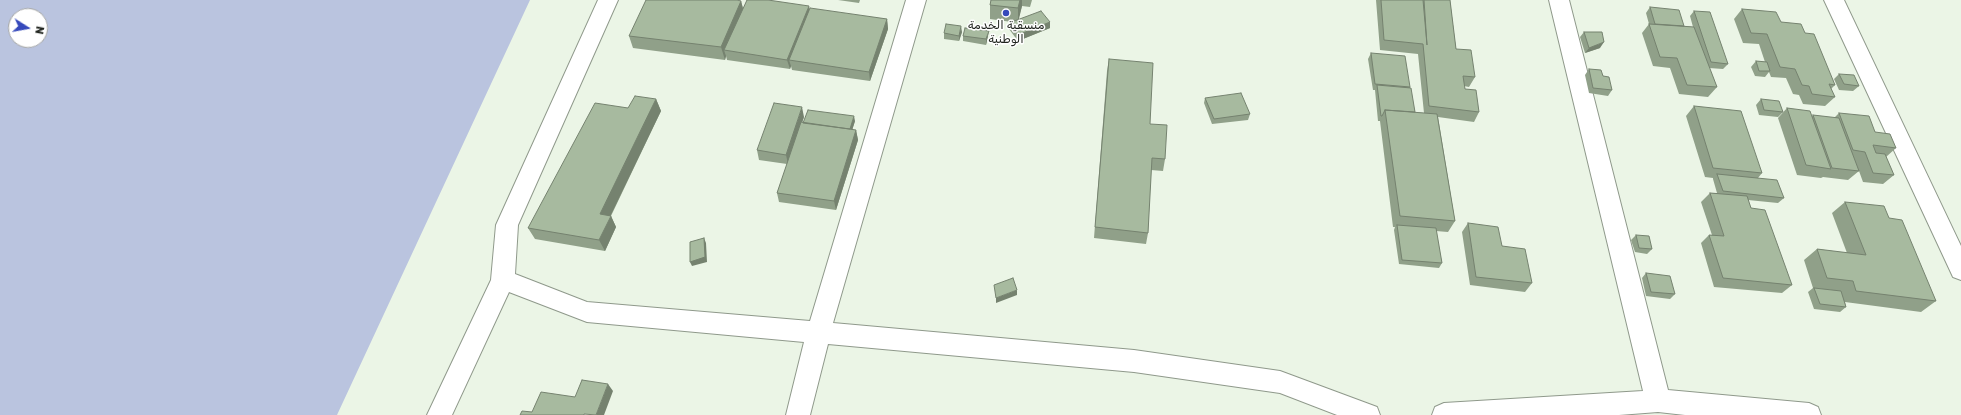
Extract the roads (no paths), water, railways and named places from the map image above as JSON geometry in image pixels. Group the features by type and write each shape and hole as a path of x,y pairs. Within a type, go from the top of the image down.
{"street":[{"path":"439,415 502,280 507,225 608,0"},
{"path":"798,415 819,332 916,0"},
{"path":"1559,0 1644,406"},
{"path":"1834,0 1961,270"},
{"path":"502,280 587,312 1134,361 1280,382 1368,415"},
{"path":"1444,415 1644,406 1810,415"}],"place":[{"name":"منسقية الخدمة الوطنية","path":"1006,13"}]}
